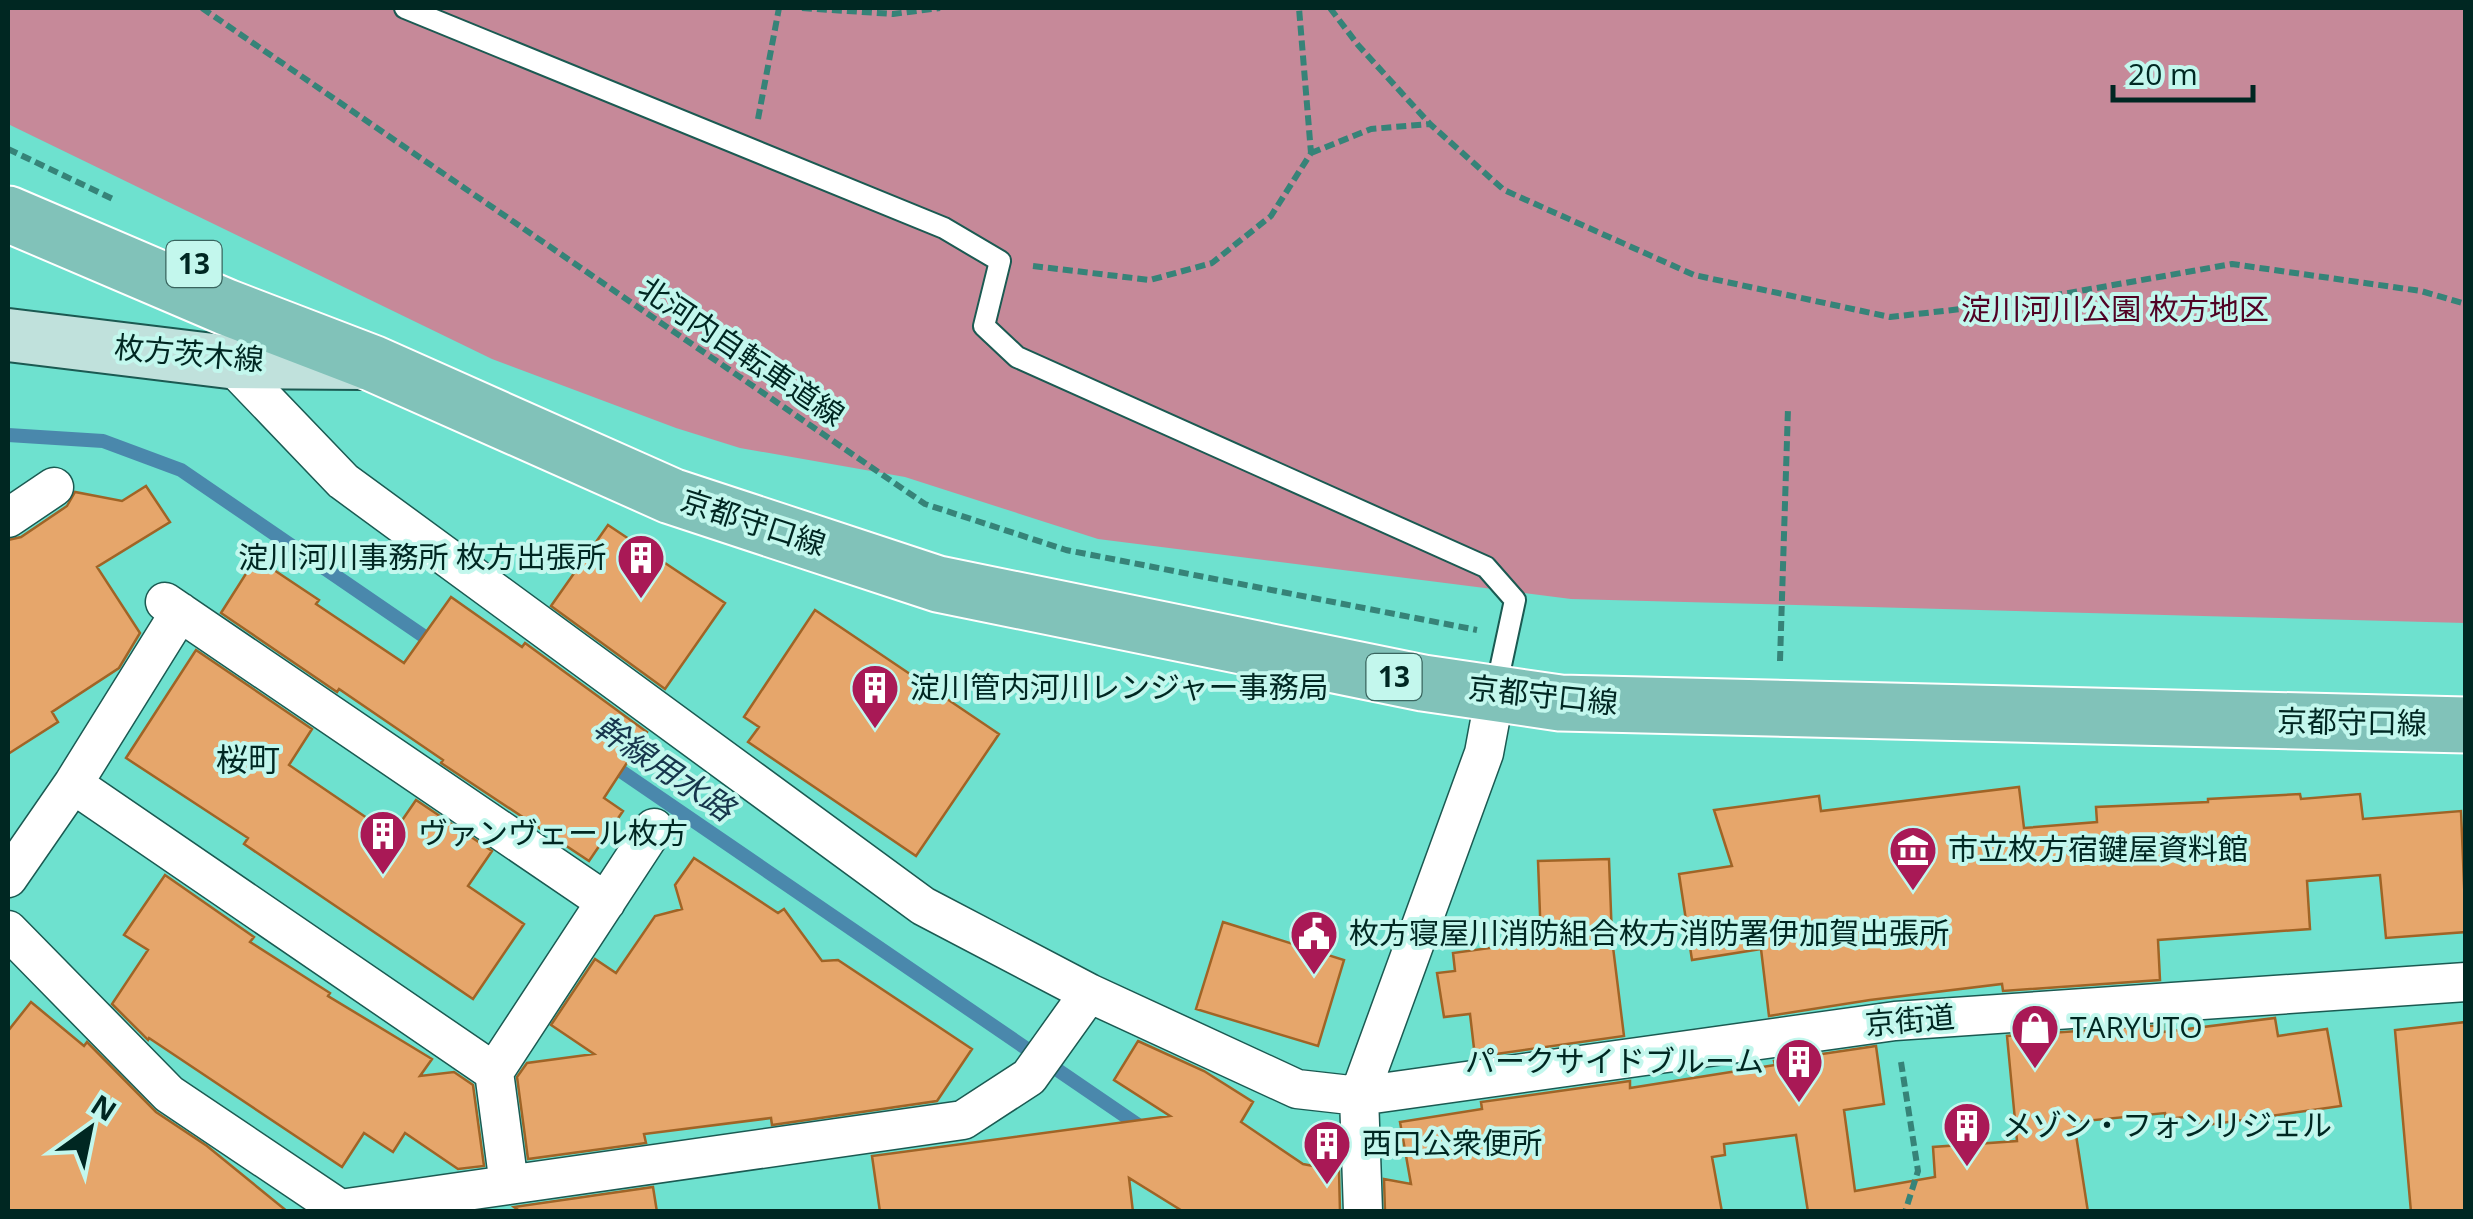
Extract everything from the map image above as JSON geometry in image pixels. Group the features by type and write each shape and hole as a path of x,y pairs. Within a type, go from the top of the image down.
{"main road":[{"name":"京都守口線","path":"8,183 243,285 372,364"},
{"name":"京都守口線","path":"8,214 372,364 672,496 938,584 1423,682 1560,704 2466,725"},
{"name":"枚方茨木線","path":"8,335 229,362 372,364"}],"street":[{"name":"京街道","path":"229,362 343,481 924,906 1089,993 1297,1088 1358,1096 1895,1021 2466,982"},
{"path":"8,518 54,487"},
{"path":"8,878 72,784 172,607 606,902"},
{"path":"1364,1212 1358,1096 1484,753 1495,694"},
{"path":"72,784 494,1072"},
{"path":"509,1185 494,1072 654,828"},
{"path":"8,930 169,1094 340,1209 963,1120 1029,1077 1089,993"}],"lane":[{"path":"405,8 944,228 1000,261 984,326 1017,357 1486,568 1516,600 1495,694"}],"path":[{"name":"北河内自転車道線","path":"202,8 924,504 1066,550 1315,600 1148,576"},
{"path":"752,150 779,8"},
{"path":"802,8 894,14 940,8"},
{"path":"1299,8 1311,153"},
{"path":"1330,8 1430,124 1504,190 1694,275 1890,317 2006,304 2232,264 2421,292 2466,304"},
{"path":"1000,261 1150,280 1212,263 1271,216 1311,153 1372,128 1430,124"},
{"path":"8,149 132,208"},
{"path":"1780,662 1788,408"},
{"path":"1895,1021 1918,1171 1905,1212"}],"green space":[{"name":"淀川河川公園 枚方地区","path":"8,8 2465,8 2465,623 1571,599 1098,539 905,477 740,448 492,359 8,124"}],"building":[{"path":"146,486 170,522 97,567 140,633 119,668 52,712 58,722 8,754 8,540 21,537 67,506 75,492 122,501"},
{"name":"淀川河川事務所 枚方出張所","path":"608,525 725,603 665,689 551,606"},
{"path":"256,558 404,663 451,597 522,647 525,643 647,732 604,798 623,811 589,861 221,613"},
{"name":"淀川管内河川レンジャー事務局","path":"815,610 999,734 916,856 748,742 759,727 744,717"},
{"path":"196,650 312,729 289,765 392,835 416,800 492,851 468,886 524,924 473,999 244,844 248,838 126,758"},
{"path":"2019,787 2024,828 2097,822 2096,807 2300,794 2301,799 2360,794 2363,819 2461,811 2466,932 2386,938 2380,875 2307,881 2310,929 2158,940 2160,980 2003,991 2002,984 1769,1016 1761,949 1692,960 1679,874 1732,866 1714,810 1819,796 1821,811"},
{"path":"694,858 778,913 784,909 822,961 838,960 972,1049 937,1101 772,1125 771,1118 644,1134 646,1143 528,1159 517,1077 527,1063 594,1054 551,1025 595,959 616,973 655,916 682,909 675,885"},
{"path":"1609,859 1612,939 1624,1036 1475,1057 1470,1014 1444,1017 1437,973 1455,971 1453,953 1541,941 1538,861"},
{"path":"165,875 254,937 250,942 330,993 328,996 432,1059 420,1076 454,1072 473,1085 484,1166 458,1169 405,1133 393,1152 364,1133 342,1167 148,1040 112,1004 148,950 124,935"},
{"path":"1223,922 1344,960 1318,1046 1196,1009"},
{"path":"31,1002 84,1046 87,1042 156,1112 207,1146 288,1212 8,1212 8,1031"},
{"path":"2275,1018 2278,1036 2327,1029 2341,1106 2201,1126 2195,1116 2166,1119 2165,1113 2074,1122 2088,1212 1808,1212 1796,1135 1724,1144 1725,1155 1712,1157 1722,1212 1385,1212 1384,1179 1411,1184 1400,1122 1482,1109 1481,1102 1630,1081 1630,1088 1876,1046 1884,1104 1844,1110 1855,1191 1935,1177 1933,1147 2017,1141 2007,1036 2163,1025 2163,1032"},
{"path":"2466,1022 2466,1212 2411,1212 2395,1030"},
{"path":"1138,1041 1204,1071 1253,1102 1241,1122 1303,1164 1339,1171 1340,1212 1184,1212 1129,1178 1133,1212 880,1212 872,1156 1170,1116 1114,1080"},
{"path":"653,1187 657,1212 521,1212 514,1207"}],"waterway":[{"name":"幹線用水路","path":"8,435 103,441 181,470 438,646"},
{"name":"幹線用水路","path":"609,763 1144,1129"}],"place":[{"name":"淀川河川事務所 枚方出張所","path":"641,600"},
{"name":"淀川管内河川レンジャー事務局","path":"875,730"},
{"name":"ヴァンヴェール枚方","path":"383,876"},
{"name":"市立枚方宿鍵屋資料館","path":"1913,892"},
{"name":"枚方寝屋川消防組合枚方消防署伊加賀出張所","path":"1314,976"},
{"name":"TARYUTO","path":"2035,1070"},
{"name":"パークサイドブルーム","path":"1799,1104"},
{"name":"メゾン・フォンリジェル","path":"1967,1168"},
{"name":"西口公衆便所","path":"1327,1186"}],"district":[{"name":"桜町","path":"248,760"}]}
